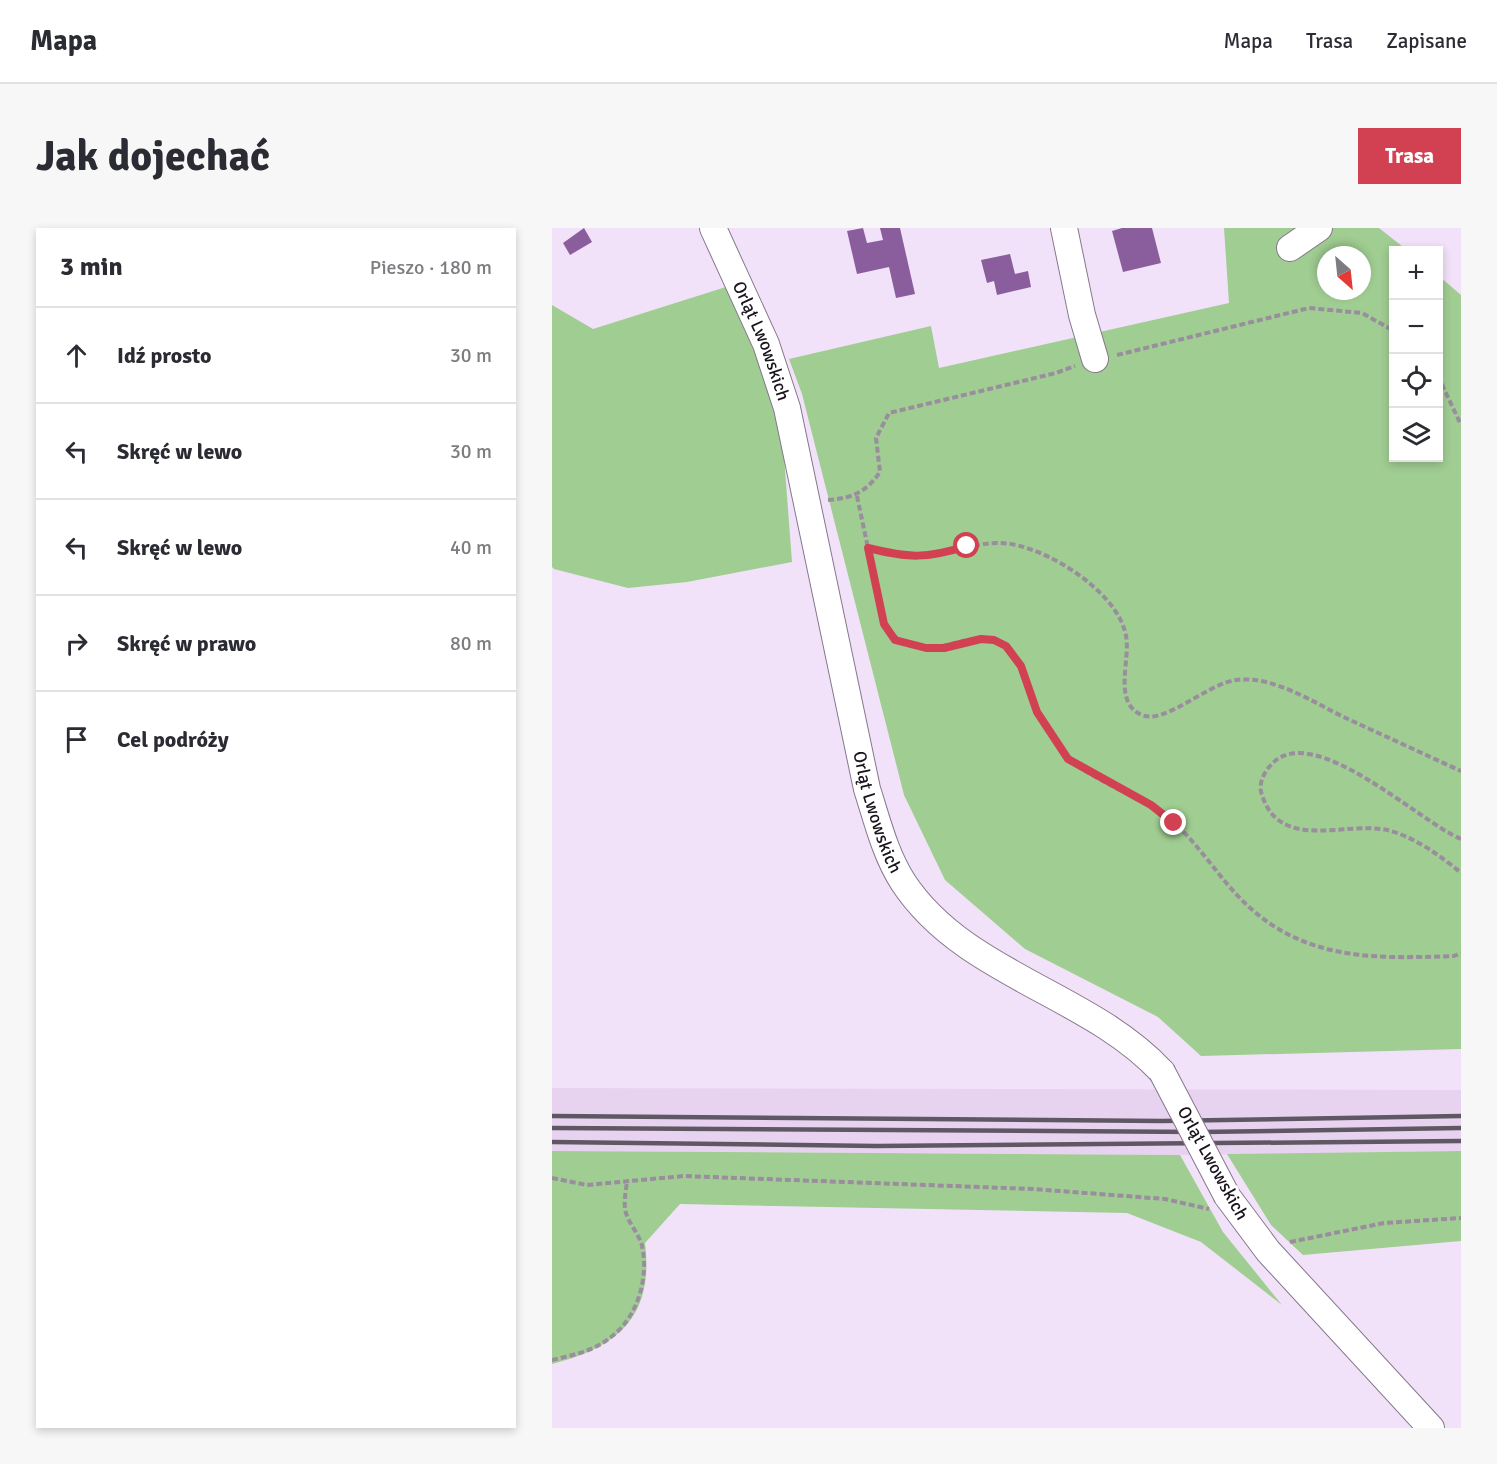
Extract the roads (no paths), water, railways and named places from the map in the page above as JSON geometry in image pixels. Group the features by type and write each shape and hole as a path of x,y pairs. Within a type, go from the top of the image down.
{"street":[{"name":"Orląt Lwowskich","path":"713,228 766,344 787,408 867,789 885,843 903,881 924,910 991,961 1114,1032 1145,1053 1162,1072 1230,1202 1268,1251 1431,1428"},
{"path":"1064,228 1082,315 1095,359"},
{"path":"1290,248 1319,228"}],"railway":[{"path":"552,1116 1162,1121 1461,1116"},
{"path":"552,1128 1201,1132 1461,1128"},
{"path":"552,1142 877,1146 1461,1141"}]}
